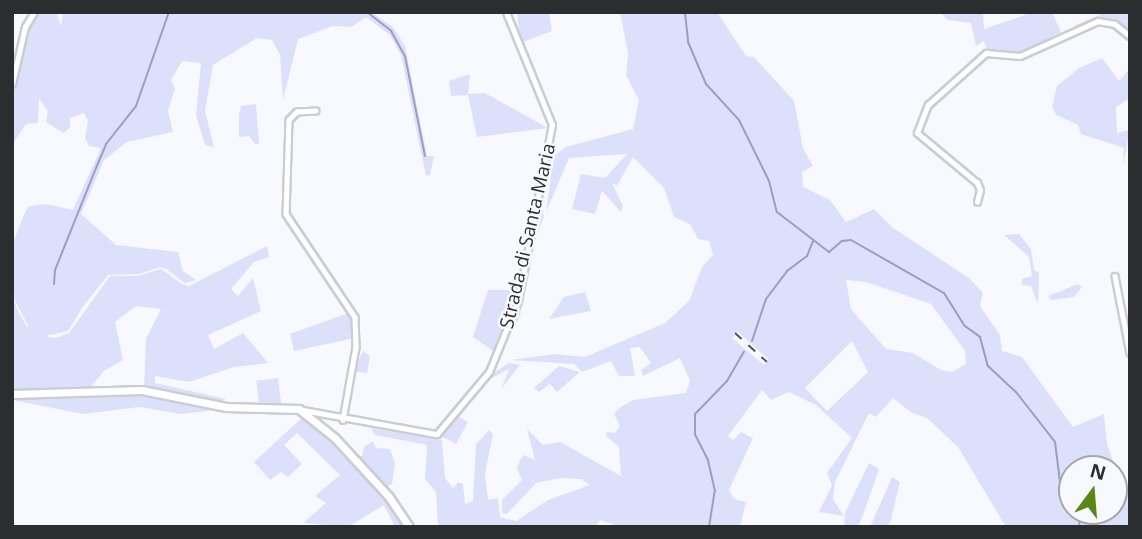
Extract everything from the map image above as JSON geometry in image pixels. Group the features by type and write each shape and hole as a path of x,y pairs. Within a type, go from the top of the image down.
{"main road":[{"path":"12,394 137,390 226,407 303,410 316,418 384,492 408,527"}],"street":[{"path":"12,84 26,25 34,12"},
{"name":"Strada di Santa Maria","path":"303,410 428,435 442,432 488,374 512,323 552,124 506,12"},
{"path":"977,202 981,190 977,184 917,133 928,105 986,53 1024,54 1098,21 1115,24 1130,36"},
{"path":"316,111 297,112 289,120 286,214 355,317 356,347 343,420"},
{"path":"1115,276 1130,353"}],"shaded area":[{"path":"36,12 56,12 61,26 63,12 371,12 393,27 405,46 427,156 434,156 430,175 426,176 401,55 390,35 366,17 351,27 333,26 298,39 283,100 280,55 272,40 257,38 213,65 205,111 214,147 205,145 196,115 201,63 182,61 171,80 175,88 168,111 173,132 127,142 104,160 81,214 116,245 178,252 183,271 196,280 185,283 160,267 139,274 108,275 68,331 45,336 55,338 69,333 110,276 137,276 161,269 189,286 267,246 269,257 254,262 231,289 238,296 253,278 261,311 208,335 214,349 243,333 268,363 234,367 189,382 155,376 155,383 226,399 218,403 144,388 146,339 161,309 136,306 115,322 123,360 104,371 90,388 12,391 12,296 29,327 15,301 12,246 29,206 46,204 73,210 101,148 89,146 85,138 88,121 84,113 70,118 70,128 63,133 46,122 48,112 39,98 38,123 26,124 12,145 14,81 27,26"},
{"path":"517,12 549,12 552,31 520,43"},
{"path":"620,12 717,12 746,56 754,57 794,101 803,148 813,166 802,172 803,187 830,200 846,222 874,209 893,228 969,278 983,293 980,306 1000,335 1002,351 1022,357 1073,427 1104,414 1111,455 1058,455 1058,525 1128,525 1128,489 1130,527 1006,527 958,447 927,418 912,413 893,398 876,417 869,413 835,482 833,499 844,516 819,512 832,485 827,473 852,438 816,405 789,392 771,400 762,390 728,436 733,440 741,432 753,438 729,490 734,499 746,502 740,527 619,527 600,520 595,527 438,527 436,492 425,479 427,445 375,435 371,428 442,440 445,478 453,488 458,482 463,484 465,504 473,501 476,444 489,430 493,434 485,474 488,500 498,498 500,517 516,521 548,500 590,485 581,479 561,478 536,483 507,514 502,513 502,500 522,480 517,469 520,460 524,455 535,460 527,429 543,445 560,442 621,476 619,447 606,436 607,432 615,433 620,426 614,414 633,400 686,393 690,381 680,358 643,376 641,370 651,363 640,347 630,348 635,376 619,376 611,361 582,372 574,364 511,360 555,354 585,357 665,323 689,301 702,267 713,255 709,241 698,239 690,224 674,217 664,188 633,157 617,186 612,183 623,206 621,212 602,191 595,214 572,209 581,174 605,178 627,154 569,158 546,212 554,156 566,147 633,129 639,100 626,75 628,53","holes":["846,280 866,282 931,304 965,351 966,364 952,372 941,370 913,353 886,349 851,309","738,332 768,359 764,365 732,338","852,341 868,372 827,411 805,388"]},
{"path":"940,12 983,12 984,29 1034,12 1052,12 1061,32 1017,54 1006,54 987,50 984,41 976,46 971,23 948,20"},
{"path":"1106,12 1130,12 1130,33 1108,19 1071,27"},
{"path":"1102,58 1119,81 1130,68 1130,98 1116,107 1117,133 1130,130 1123,166 1124,148 1081,134 1078,125 1056,115 1052,107 1057,86 1079,68"},
{"path":"470,74 468,94 485,93 548,128 477,137 468,95 451,96 449,81"},
{"path":"256,104 259,144 255,144 249,136 239,137 241,106"},
{"path":"553,129 555,138 542,203 544,217 531,250 520,316 493,368 518,309"},
{"path":"1019,234 1031,249 1034,270 1039,273 1038,304 1031,286 1022,285 1022,279 1032,276 1029,257 1004,235"},
{"path":"1078,284 1082,287 1074,297 1051,300 1048,296"},
{"path":"488,290 518,290 496,353 473,337"},
{"path":"585,292 591,311 549,319 564,297"},
{"path":"351,312 355,338 294,351 290,334"},
{"path":"363,351 370,356 367,373 353,371"},
{"path":"509,363 520,365 501,389 509,369 488,380 459,417 468,422 456,444 441,436 490,375"},
{"path":"559,366 580,372 557,392 550,384 539,392 534,388"},
{"path":"278,378 281,404 259,406 256,381"},
{"path":"144,392 224,409 181,414 139,407 83,414 12,400 12,396"},
{"path":"306,414 385,496 405,527 395,527 384,505 348,527 303,523 326,503 315,496 340,475 297,433 284,445 302,464 288,477 281,472 270,480 254,462"},
{"path":"373,441 376,448 390,449 395,464 392,484 385,488 356,456 362,456 364,447"},
{"path":"869,463 879,469 863,515 858,527 844,527 845,513"},
{"path":"892,477 900,482 888,527 870,527"}],"waterway":[{"path":"54,284 55,270 106,144 136,106 169,12"},
{"path":"367,12 391,31 405,56 425,156"},
{"path":"685,12 688,42 706,84 739,120 769,181 777,212 829,252 842,241 851,240 944,293 965,326 980,337 988,366 1016,392 1055,442 1058,466"},
{"path":"752,341 766,299 787,271 807,256 813,241"},
{"path":"709,527 715,491 708,460 695,435 695,414 727,381 744,352"}],"railway":[{"path":"735,333 767,362"}]}
